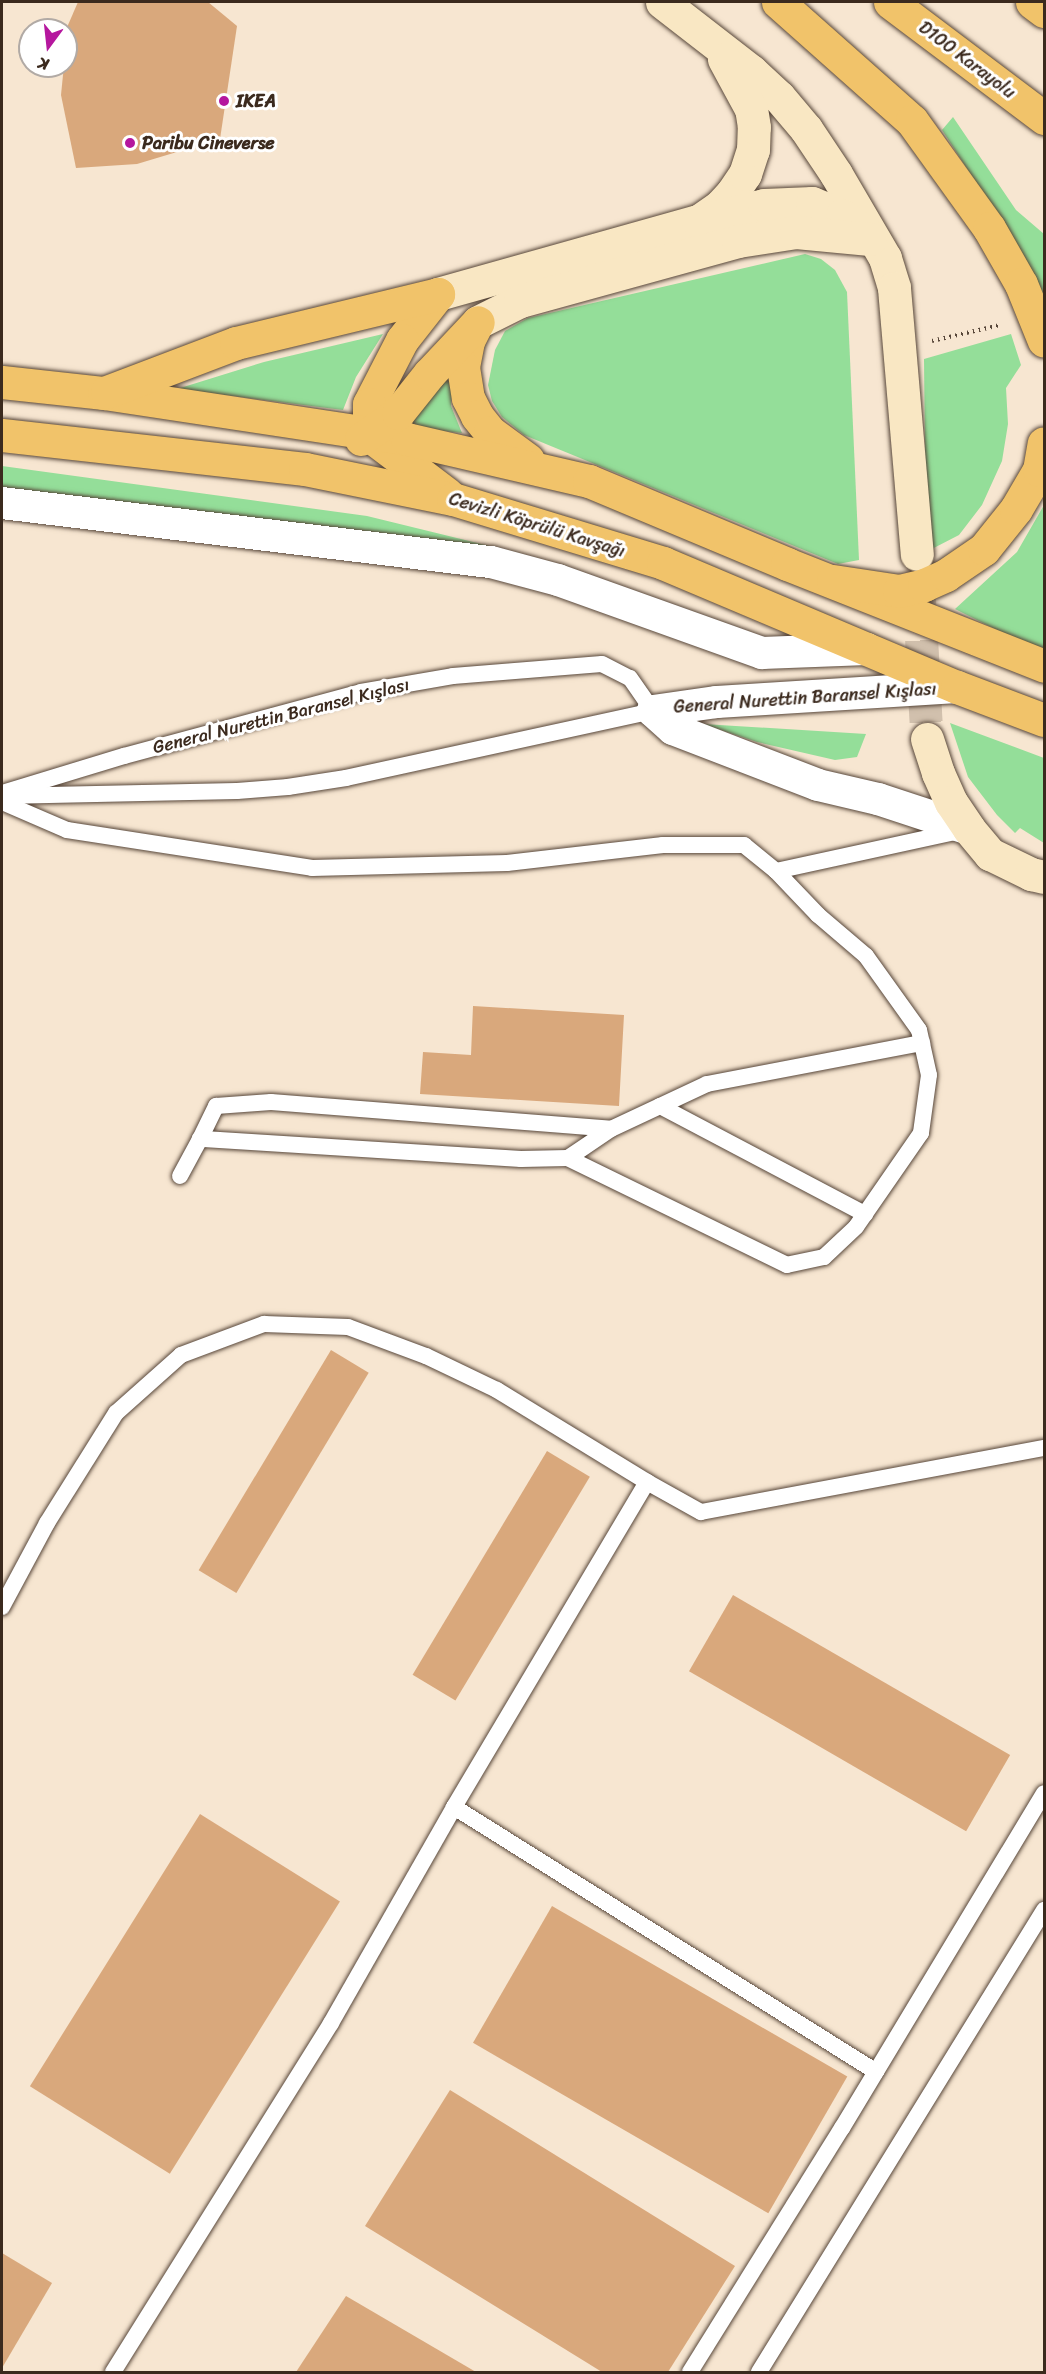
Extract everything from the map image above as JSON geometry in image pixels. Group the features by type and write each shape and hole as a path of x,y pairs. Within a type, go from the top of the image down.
{"main road":[{"path":"662,2 751,71 779,97 806,129 885,258 894,288 916,554"},
{"path":"778,2 912,121 990,228 1021,284 1044,340"},
{"name":"D100 Karayolu","path":"890,2 1044,118"},
{"path":"1032,2 1044,11"},
{"path":"698,221 720,206 732,194 745,174 753,150 754,127 751,109 740,85 715,45"},
{"path":"104,393 236,343 438,294 698,221 764,205 812,203 842,215 875,240"},
{"path":"305,469 369,435 398,413 429,374 478,322 520,301 738,241 796,232 875,240"},
{"path":"369,435 369,404 402,340 438,294"},
{"path":"478,322 468,341 463,367 468,398 477,416 490,432 536,467"},
{"path":"2,382 104,393 286,418 369,435 407,439 589,481 766,556 1044,666"},
{"name":"Cevizli Köprülü Kavşağı","path":"2,435 305,469 453,499 663,563 957,687 1044,720"},
{"path":"369,435 453,499"},
{"path":"833,581 899,591 924,585 946,575 984,549 1016,509 1039,470 1044,443"},
{"path":"927,738 938,773 951,802 969,829 990,854 1031,874 1044,877"}],"street":[{"path":"2,503 491,562 558,580 762,653 867,649"},
{"name":"General Nurettin Baransel Kışlası","path":"653,711 717,702 957,687"},
{"path":"653,711 673,729 818,785 878,799 969,829"}],"lane":[{"name":"General Nurettin Baransel Kışlası","path":"602,664 630,678 653,711 346,778 288,787 237,791 2,794 124,756 361,692 453,676 602,664"},
{"path":"2,802 67,830 312,868 507,863 663,845 744,845 776,871 818,915 866,956 919,1030 929,1075 921,1133 856,1227 824,1257 788,1265 568,1158 521,1159 200,1139"},
{"path":"776,871 969,829"},
{"path":"568,1158 611,1129 707,1084 922,1043"},
{"path":"180,1176 216,1106 271,1102 611,1129"},
{"path":"660,1106 865,1214"},
{"path":"2,1607 47,1523 116,1413 181,1355 264,1324 348,1327 426,1356 497,1390 647,1482 701,1512 1044,1448"},
{"path":"113,2373 331,2023 454,1807 647,1482"},
{"path":"690,2373 876,2072 1044,1792"},
{"path":"454,1807 876,2072"},
{"path":"759,2373 1044,1910"}],"path":[{"path":"898,350 1007,323"}],"green space":[{"path":"953,117 1016,210 1044,234 1044,301 1025,258 942,130"},
{"path":"805,254 821,259 835,270 847,292 859,560 838,564 524,435 502,417 492,401 488,385 495,350 505,331 528,318"},
{"path":"383,334 356,377 343,410 177,389 264,362"},
{"path":"1011,334 1021,365 1006,388 1008,424 1002,461 982,505 959,535 926,552 924,359"},
{"path":"453,370 451,406 462,433 399,426"},
{"path":"2,466 367,516 530,556 392,534 2,490"},
{"path":"1044,505 1044,651 955,609 1017,552"},
{"path":"950,723 1044,758 1044,843 1020,828 1015,833 997,815 968,777"},
{"path":"703,724 866,734 857,757 835,760 757,742"}],"building":[{"path":"78,2 208,2 237,26 220,139 137,164 76,168 61,95 63,78 78,78 78,18 71,18"},
{"path":"473,1006 624,1015 619,1106 420,1094 423,1052 471,1055"},
{"path":"331,1350 369,1373 236,1593 199,1570"},
{"path":"547,1451 590,1477 455,1700 413,1675"},
{"path":"733,1595 1010,1755 966,1831 689,1671"},
{"path":"200,1814 340,1901 170,2174 30,2086"},
{"path":"552,1906 847,2076 768,2213 473,2043"},
{"path":"450,2090 735,2266 668,2372 602,2372 365,2226"},
{"path":"2,2253 52,2283 2,2368"},
{"path":"346,2296 476,2372 296,2372"}],"tunnel":[{"path":"919,591 927,739"}],"place":[{"name":"IKEA","path":"224,101"},
{"name":"Paribu Cineverse","path":"130,143"}]}
